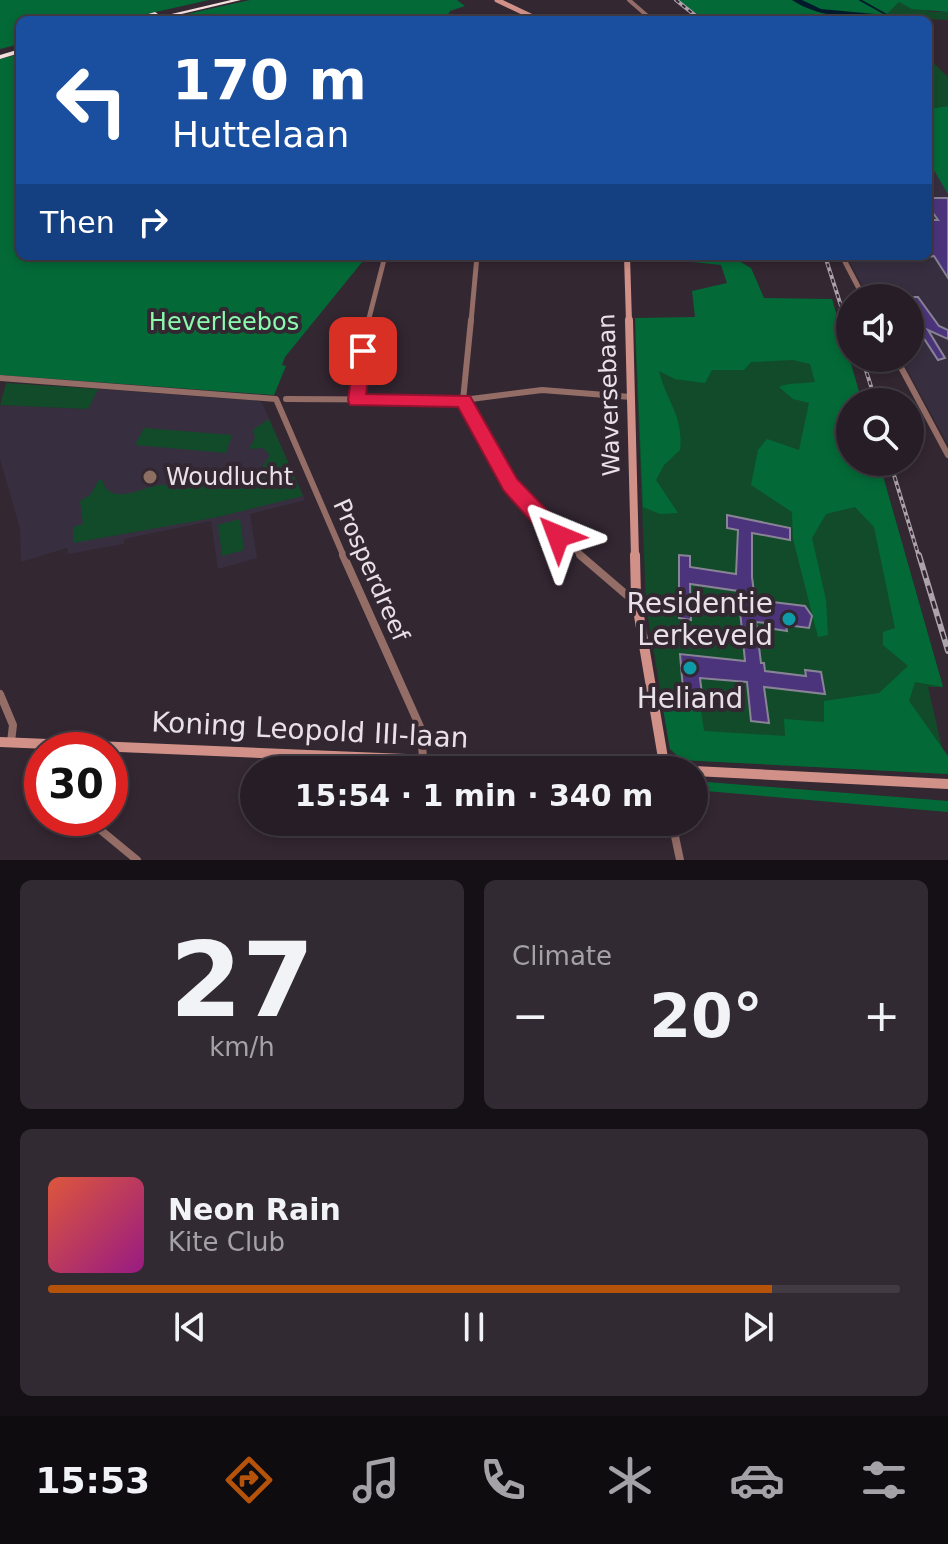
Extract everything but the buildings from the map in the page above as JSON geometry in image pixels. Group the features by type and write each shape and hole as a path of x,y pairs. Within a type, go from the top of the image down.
{"highway":[{"path":"149,16 220,0"},
{"path":"167,16 238,0"}],"street":[{"path":"497,0 531,16"},
{"path":"629,0 647,16"},
{"path":"356,400 367,327 384,260"},
{"path":"477,260 463,400 504,476 519,495 571,548 629,597 636,598"},
{"name":"Waversebaan","path":"627,260 636,598 664,756"},
{"path":"843,260 856,284"},
{"path":"904,372 948,455"},
{"name":"Prosperdreef","path":"0,378 276,399 421,729 423,756"},
{"path":"286,399 463,400 542,390 631,397"},
{"path":"0,694 13,725 6,742"},
{"name":"Koning Leopold III-laan","path":"128,749 336,756"},
{"path":"708,772 948,784"},
{"path":"108,836 137,860"},
{"path":"675,836 680,860"},
{"path":"120,860 127,851"}],"shaded area":[{"path":"932,155 948,175 948,445 924,401 924,388 917,388 909,372 924,372 924,284 862,284 848,260 932,260"},
{"name":"Woudlucht","path":"98,389 262,403 305,500 250,514 257,558 218,569 211,521 124,539 124,544 68,554 67,548 21,562 20,528 0,459 0,405 87,409"}],"green space":[{"path":"0,0 209,0 138,16 16,16 16,45 0,49"},
{"path":"250,0 457,0 465,6 450,11 447,16 178,16"},
{"path":"678,0 792,0 818,12 849,16 700,16"},
{"path":"800,0 948,0 948,12 912,9 899,2 885,16 820,10"},
{"path":"899,2 931,12 948,12 948,20 932,19 932,16 885,16"},
{"name":"Heverleebos","path":"16,55 16,260 364,260 285,357 282,365 286,366 274,395 0,375 0,59"},
{"path":"932,62 948,77 948,106 932,108"},
{"path":"948,106 948,194 932,167 932,108"},
{"path":"683,260 737,260 751,268 764,298 832,299 836,313 836,372 853,372 858,388 836,388 836,476 883,476 943,687 915,682 909,701 948,756 948,774 708,761 708,756 678,756 670,749 662,703 700,704 704,731 785,736 784,719 824,722 824,701 879,693 908,666 883,645 883,632 895,628 874,527 855,507 826,514 812,538 826,600 828,635 818,637 793,539 792,512 751,485 758,450 767,439 799,450 809,403 793,399 779,387 815,382 810,364 793,360 751,362 744,370 712,370 705,383 675,379 659,371 677,418 681,438 680,450 664,465 656,480 678,513 660,514 643,507 635,318 695,317 692,291 727,283 721,265"},
{"path":"635,334 836,338 836,372 854,372 858,388 836,388 836,476 883,476 943,687 928,687 948,774 708,761 708,756 678,756 670,749 646,605"},
{"path":"6,383 98,389 88,409 0,405"},
{"path":"269,419 303,496 218,517 73,543 73,527 83,524 80,501 90,495 99,480 112,493 119,494 163,485 181,489 214,484 218,489 236,484 248,489 270,455 263,448 249,449 255,438 253,430"},
{"path":"144,428 232,435 226,453 135,445"},
{"path":"240,519 244,550 222,556 218,525"},
{"path":"708,782 948,801 948,812 708,791"}],"waterway":[{"path":"796,0 819,11 873,16"},
{"path":"860,0 889,16"}],"railway":[{"path":"676,0 696,16"},
{"path":"826,260 836,290"},
{"path":"866,372 872,388"},
{"path":"894,476 919,557"},
{"path":"919,555 948,651"}],"place":[{"name":"Woudlucht","path":"150,477"},
{"name":"Residentie Lerkeveld","path":"789,619"},
{"name":"Heliand","path":"690,668"}],"route":[{"path":"363,351 356,400 463,400 510,485 558,536"}]}
